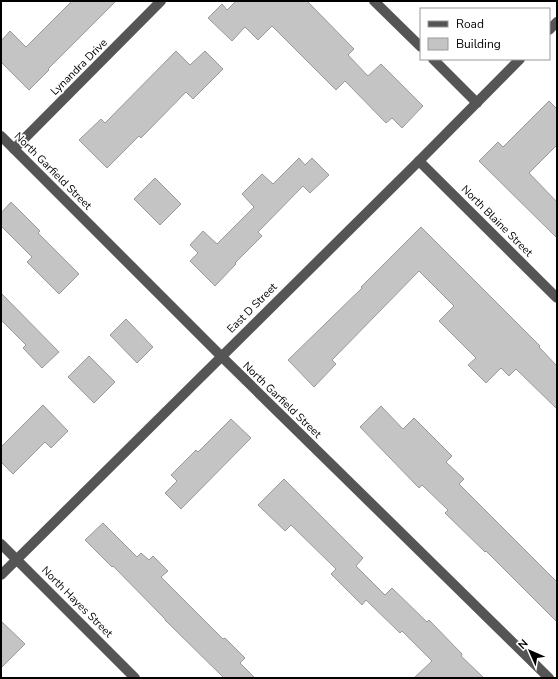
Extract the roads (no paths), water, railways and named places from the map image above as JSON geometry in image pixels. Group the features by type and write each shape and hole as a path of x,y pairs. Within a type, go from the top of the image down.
{"street":[{"name":"Lynandra Drive","path":"14,149 162,1"},
{"path":"374,1 420,46"},
{"path":"434,60 477,103"},
{"name":"East D Street","path":"1,575 519,60"},
{"name":"North Garfield Street","path":"1,136 220,356 549,678"},
{"name":"North Blaine Street","path":"419,161 557,298"},
{"name":"North Hayes Street","path":"1,544 135,678"}]}
